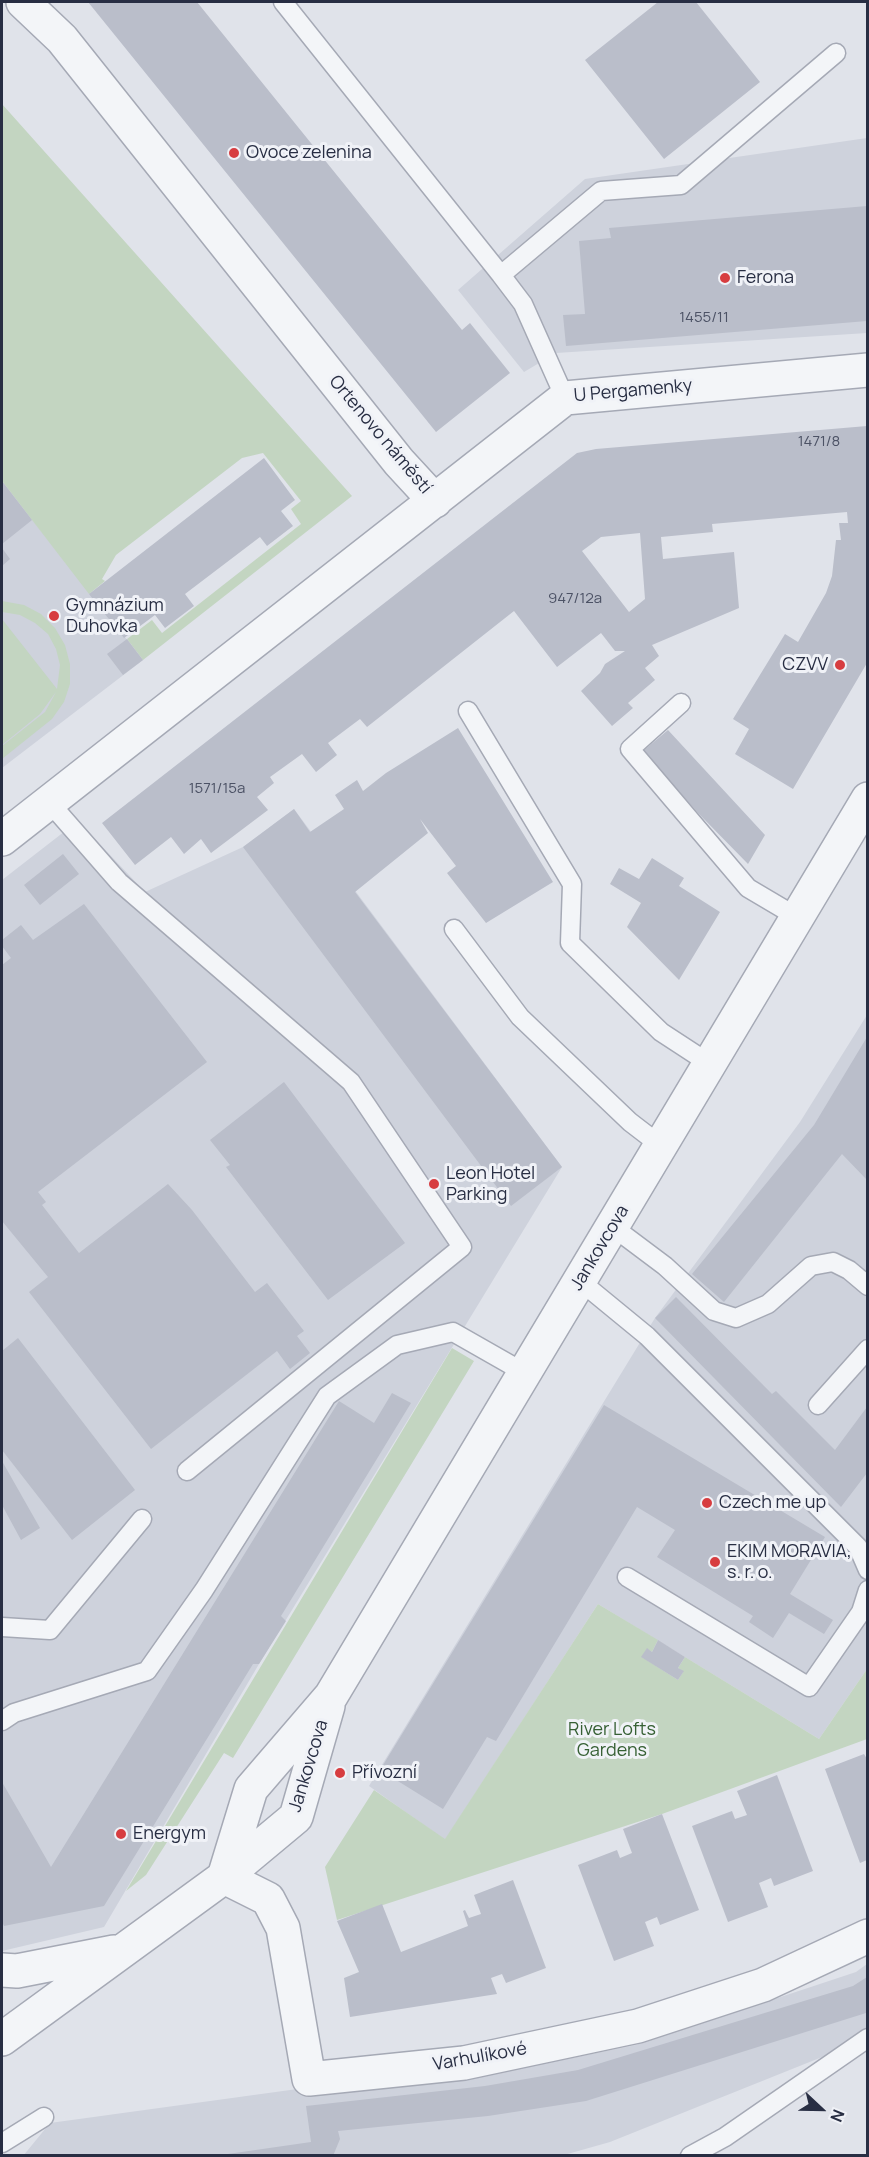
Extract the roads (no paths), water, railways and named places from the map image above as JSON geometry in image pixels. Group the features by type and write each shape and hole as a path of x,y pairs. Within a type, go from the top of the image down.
{"street":[{"name":"Ortenovo náměstí","path":"2,839 435,501 399,462 63,39 22,2"},
{"name":"U Pergamenky","path":"435,501 565,398 867,370"},
{"name":"Jankovcova","path":"224,1877 251,1789 331,1696 867,799"},
{"name":"Jankovcova","path":"2,2039 224,1877 296,1816 331,1696"},
{"name":"Varhulíkové","path":"224,1877 268,1899 283,1928 309,2079 464,2063 638,2026 764,1985 867,1936"},
{"name":"Jankovcova","path":"2,1970 17,1971 125,1950"}],"lane":[{"path":"283,2 523,304 565,398"},
{"path":"501,275 601,191 681,185 836,52"},
{"path":"681,703 630,749 748,888 797,918"},
{"path":"468,711 572,884 570,943 662,1032 710,1064"},
{"path":"49,802 119,882 351,1082 462,1247 187,1471"},
{"path":"454,929 520,1017 630,1122 660,1145"},
{"path":"613,1227 665,1266 714,1311 736,1318 768,1304 811,1266 833,1262 849,1270 867,1286"},
{"path":"580,1281 646,1336 858,1547 867,1570"},
{"path":"2,1721 14,1713 147,1671 204,1590 327,1396 397,1345 453,1332 525,1373"},
{"path":"818,1405 867,1349"},
{"path":"2,1627 50,1630 142,1519"},
{"path":"627,1577 809,1687 861,1612 867,1590"},
{"path":"690,2156 724,2137 867,2038"},
{"path":"2,2143 44,2117"}],"place":[{"name":"Ovoce zelenina","path":"234,153"},
{"name":"Ferona","path":"725,278"},
{"name":"Gymnázium Duhovka","path":"54,616"},
{"name":"CZVV","path":"840,665"},
{"name":"Leon Hotel Parking","path":"434,1184"},
{"name":"Czech me up","path":"707,1503"},
{"name":"EKIM MORAVIA, s. r. o.","path":"715,1562"},
{"name":"Přívozní","path":"340,1773"},
{"name":"Energym","path":"121,1834"}],"park label":[{"name":"River Lofts Gardens","path":"612,1740"}]}
